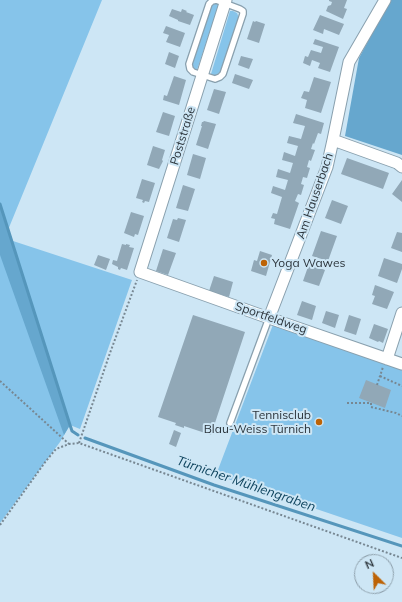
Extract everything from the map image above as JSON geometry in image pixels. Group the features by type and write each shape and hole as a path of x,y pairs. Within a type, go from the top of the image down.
{"street":[{"name":"Am Hauserbach","path":"269,318 327,167 349,62 385,0"},
{"name":"Poststraße","path":"140,272 225,2"},
{"name":"Am Hauserbach","path":"333,140 400,165"},
{"name":"Sportfeldweg","path":"140,272 402,364"},
{"path":"387,359 402,313"}],"lane":[{"path":"216,0 225,2 240,9 243,11 243,14 223,74 215,78 193,72 190,69 189,64 209,4 216,0"},
{"path":"230,423 269,318"}],"path":[{"path":"79,443 140,272"},
{"path":"377,384 387,359"},
{"path":"380,376 402,386"},
{"path":"0,381 69,444"},
{"path":"347,403 370,402 371,407 396,412 402,416"},
{"path":"0,525 56,449 69,444 79,443 402,558"}],"shaded area":[{"path":"0,0 102,0 8,230 13,241 132,280 80,429 70,425 60,442 0,523"},
{"path":"390,0 402,0 402,155 345,136 359,58"},
{"path":"215,3 219,4 196,70 193,68 192,64 211,7"},
{"path":"230,11 237,13 239,18 220,72 213,75 211,74"},
{"path":"0,204 70,425 64,435 0,255"},
{"name":"Tennisclub Blau-Weiss Türnich","path":"274,322 402,370 402,538 216,475"}],"building":[{"path":"329,0 347,0 344,8 347,9 343,19 326,11 332,2"},
{"path":"172,9 181,12 182,9 194,15 190,25 169,16"},
{"path":"320,15 344,24 339,35 324,29 323,34 313,30"},
{"path":"253,21 265,24 259,43 247,39"},
{"path":"166,26 185,33 180,47 166,42 169,35 163,33"},
{"path":"315,39 339,47 330,72 318,68 320,63 312,60 310,66 303,63 305,56 308,57 311,50 321,53 323,47 313,44"},
{"path":"169,52 179,56 175,68 165,64"},
{"path":"241,56 253,59 249,69 238,65"},
{"path":"235,74 253,80 249,89 232,83"},
{"path":"174,76 186,80 179,105 163,100 164,95 167,96"},
{"path":"314,77 331,82 321,113 305,108 307,100 301,98 304,91 309,92"},
{"path":"214,89 226,92 219,114 207,110"},
{"path":"163,112 175,116 169,136 156,132"},
{"path":"296,114 324,123 321,134 318,133 311,149 315,150 307,167 310,168 307,178 303,177 301,184 304,185 301,195 298,194 295,201 299,203 290,229 274,224 275,219 271,218 273,213 277,214 282,197 271,193 273,186 285,190 288,180 276,177 278,169 290,173 293,163 282,160 284,152 295,156 298,146 287,143 289,136 301,139 305,126 293,123"},
{"path":"204,121 216,124 208,149 196,145 202,122"},
{"path":"153,146 165,150 163,161 159,169 147,165"},
{"path":"193,154 206,158 200,179 187,175"},
{"path":"347,158 389,173 383,189 341,174"},
{"path":"142,179 155,183 149,202 145,201 144,203 142,202 143,200 136,198"},
{"path":"402,180 402,202 392,194"},
{"path":"183,185 195,189 188,211 176,208"},
{"path":"332,200 348,206 341,224 325,218"},
{"path":"131,212 144,216 138,235 135,234 134,237 124,233"},
{"path":"178,218 186,220 179,242 167,238 173,219 177,220"},
{"path":"321,231 337,236 328,261 312,256"},
{"path":"397,232 402,233 402,252 391,248"},
{"path":"122,244 130,245 129,247 134,248 127,270 121,268 120,270 112,264 113,260 117,261"},
{"path":"163,249 176,253 168,275 156,271"},
{"path":"260,251 272,255 266,276 251,271 254,260 257,261"},
{"path":"98,255 110,259 106,270 94,265"},
{"path":"384,258 402,264 402,269 397,283 378,276"},
{"path":"309,264 325,270 319,286 303,281"},
{"path":"214,276 233,282 229,297 209,291"},
{"path":"375,285 394,292 387,309 372,304 375,296 372,295"},
{"path":"302,301 316,306 312,320 297,315"},
{"path":"326,311 339,315 335,328 322,323"},
{"path":"193,315 245,332 211,435 184,426 184,428 175,425 176,423 158,417"},
{"path":"349,315 361,319 356,335 344,331"},
{"path":"374,324 388,329 383,343 369,338"},
{"path":"366,380 391,390 385,408 359,398"},
{"path":"174,430 181,433 176,447 169,444"}],"waterway":[{"name":"Türnicher Mühlengraben","path":"0,204 72,431 78,435"},
{"name":"Türnicher Mühlengraben","path":"85,438 214,485 402,546"}],"place":[{"name":"Yoga Wawes","path":"264,263"},
{"name":"Tennisclub Blau-Weiss Türnich","path":"319,422"}]}
